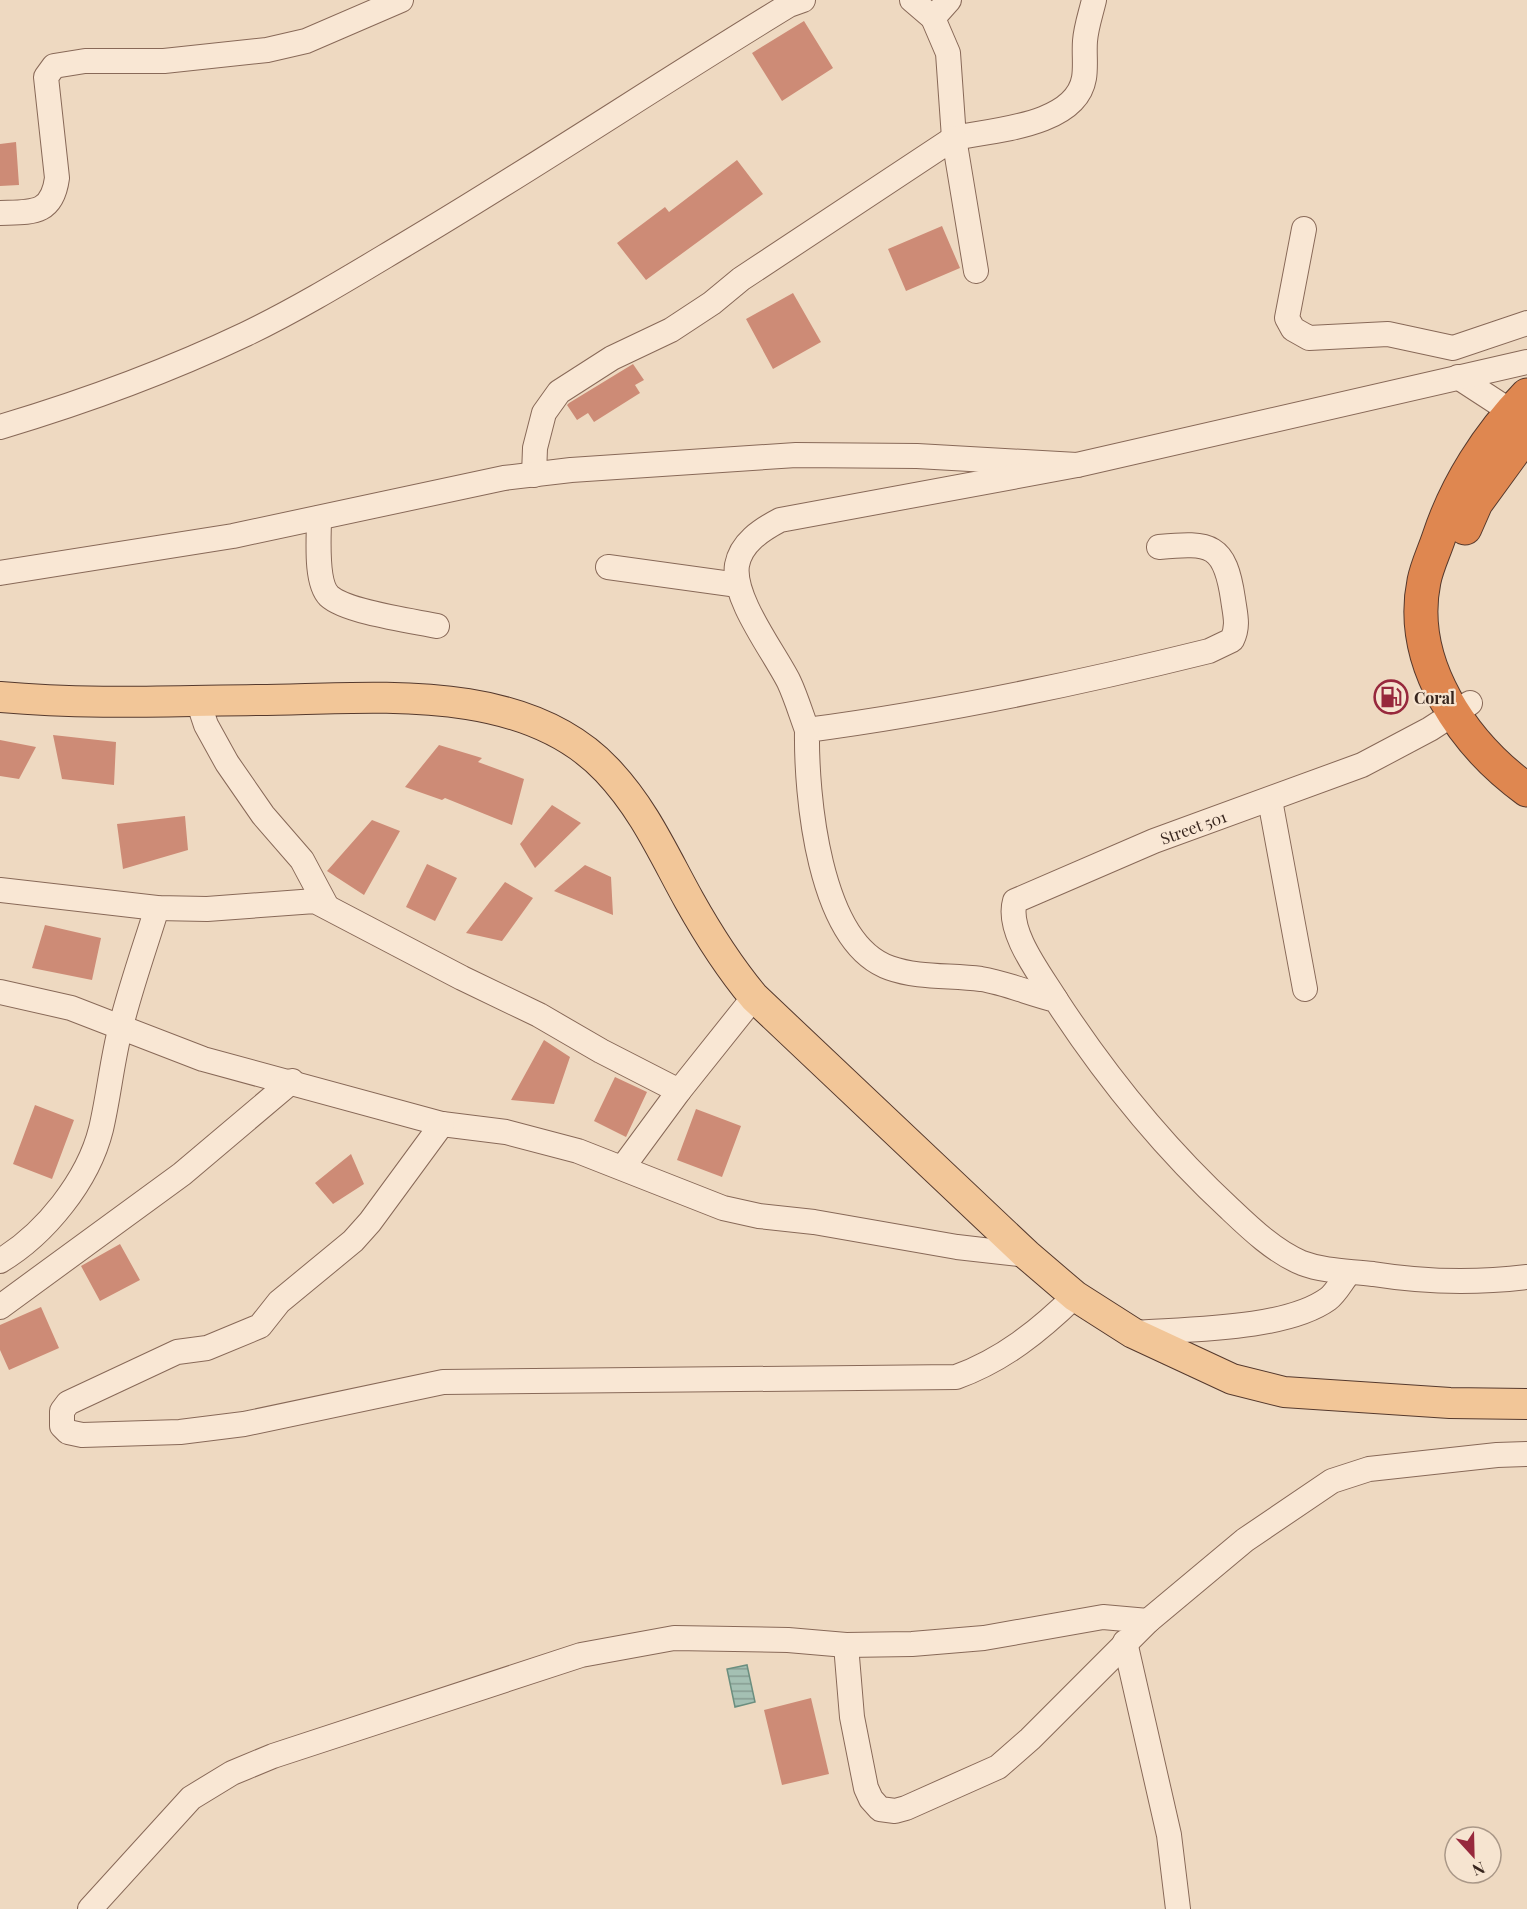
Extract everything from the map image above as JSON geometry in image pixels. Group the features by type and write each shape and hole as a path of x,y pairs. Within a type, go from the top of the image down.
{"highway":[{"path":"1523,416 1476,503 1456,547 1445,589 1443,621 1461,708 1479,750 1527,790"},
{"path":"1461,708 1527,766"}],"main road":[{"path":"0,697 65,703 427,698 501,711 562,735 606,769 647,820 700,920 728,964 754,997 1027,1255 1075,1296 1133,1333 1232,1379 1284,1392 1450,1403 1527,1404"}],"street":[{"path":"0,213 44,207 55,193 57,178 46,77 54,66 85,62 164,61 267,50 306,41 401,0"},
{"path":"0,427 115,389 185,361 303,304 573,142 698,60 789,5 802,0"},
{"path":"912,0 941,9 948,53 954,138 976,272"},
{"path":"534,475 535,448 544,413 558,392 612,358 671,330 712,303 741,279 954,138 1034,121 1064,110 1078,98 1084,78 1085,38 1094,0"},
{"path":"1305,229 1287,318 1293,329 1309,338 1388,334 1453,348 1527,323"},
{"path":"1527,362 1077,465 780,520 760,530 744,548 737,565 738,585 745,604 790,685 807,730 806,768 814,833 836,910 852,938 873,958 890,968 982,979 1056,1000 1088,1049 1111,1078 1210,1190 1249,1227 1286,1254 1327,1270 1348,1274 1441,1280 1527,1277"},
{"path":"1458,377 1523,416"},
{"path":"0,573 211,540 397,500 534,475 678,461 796,455 917,456 1077,465"},
{"path":"319,518 319,570 328,596 346,606 437,626"},
{"path":"807,730 1035,693 1209,651 1232,640 1236,623 1230,578 1224,561 1217,553 1198,544 1159,547"},
{"path":"608,567 738,585"},
{"path":"198,701 206,725 227,763 263,815 306,867 326,905"},
{"name":"Street 501","path":"1056,1000 1017,933 1012,919 1015,901 1154,841 1362,765 1430,729 1461,708"},
{"path":"1270,800 1305,989"},
{"path":"0,890 158,908 207,909 306,900 326,905 679,1091"},
{"path":"0,1261 16,1251 46,1222 86,1167 101,1129 121,1025 158,908"},
{"path":"0,992 71,1008 121,1025 203,1059 292,1081 442,1124 506,1132 578,1151 623,1167 694,1198 759,1216 814,1222 957,1247 1027,1255"},
{"path":"623,1167 679,1091 754,997"},
{"path":"0,1307 182,1174 292,1081"},
{"path":"442,1124 395,1191 359,1235 285,1296 260,1326 207,1348 177,1352 68,1403 62,1411 62,1426 68,1432 82,1435 180,1432 244,1424 442,1382 956,1377 983,1367 1041,1330 1075,1296"},
{"path":"1133,1333 1241,1324 1304,1311 1329,1298 1348,1274"},
{"path":"846,1645 852,1718 862,1772 871,1798 885,1811 895,1811 923,1802 998,1767 1030,1739 1125,1642 1149,1621 1245,1540 1332,1481 1369,1469 1486,1456 1527,1454"},
{"path":"90,1909 191,1798 232,1773 273,1756 581,1655 674,1638 710,1637 846,1645 912,1644 984,1638 1103,1617 1149,1621"},
{"path":"1125,1642 1169,1835 1178,1909"}],"shaded area":[{"path":"747,1665 755,1702 735,1707 727,1669"}],"building":[{"path":"804,21 833,68 782,101 752,53"},
{"path":"16,142 19,185 0,186 0,144"},
{"path":"737,160 763,194 646,280 617,243 665,207 669,212"},
{"path":"942,226 960,268 906,291 888,249"},
{"path":"793,293 821,342 773,369 746,319"},
{"path":"633,364 644,380 635,385 640,393 594,422 588,413 577,420 567,405 569,403"},
{"path":"53,735 116,742 114,785 62,779"},
{"path":"0,740 36,747 19,779 0,776"},
{"path":"439,745 482,758 478,762 524,779 512,825 445,798 442,800 405,787"},
{"path":"552,805 581,823 535,868 520,844"},
{"path":"185,816 188,850 123,869 117,824"},
{"path":"372,820 400,831 364,895 327,871"},
{"path":"427,864 457,878 435,921 406,907"},
{"path":"585,865 611,877 613,915 554,891"},
{"path":"505,882 533,898 502,941 466,933"},
{"path":"45,925 101,938 92,980 32,968"},
{"path":"544,1040 570,1057 554,1104 511,1100"},
{"path":"615,1077 647,1092 626,1137 594,1121"},
{"path":"35,1105 74,1120 52,1179 13,1164"},
{"path":"696,1109 741,1126 722,1177 677,1160"},
{"path":"351,1154 364,1184 333,1204 315,1183"},
{"path":"120,1244 140,1280 100,1301 81,1266"},
{"path":"41,1307 59,1348 9,1370 0,1350 0,1325"},
{"path":"811,1698 829,1774 782,1785 764,1710"}],"place":[{"name":"Coral","path":"1391,697"}]}
